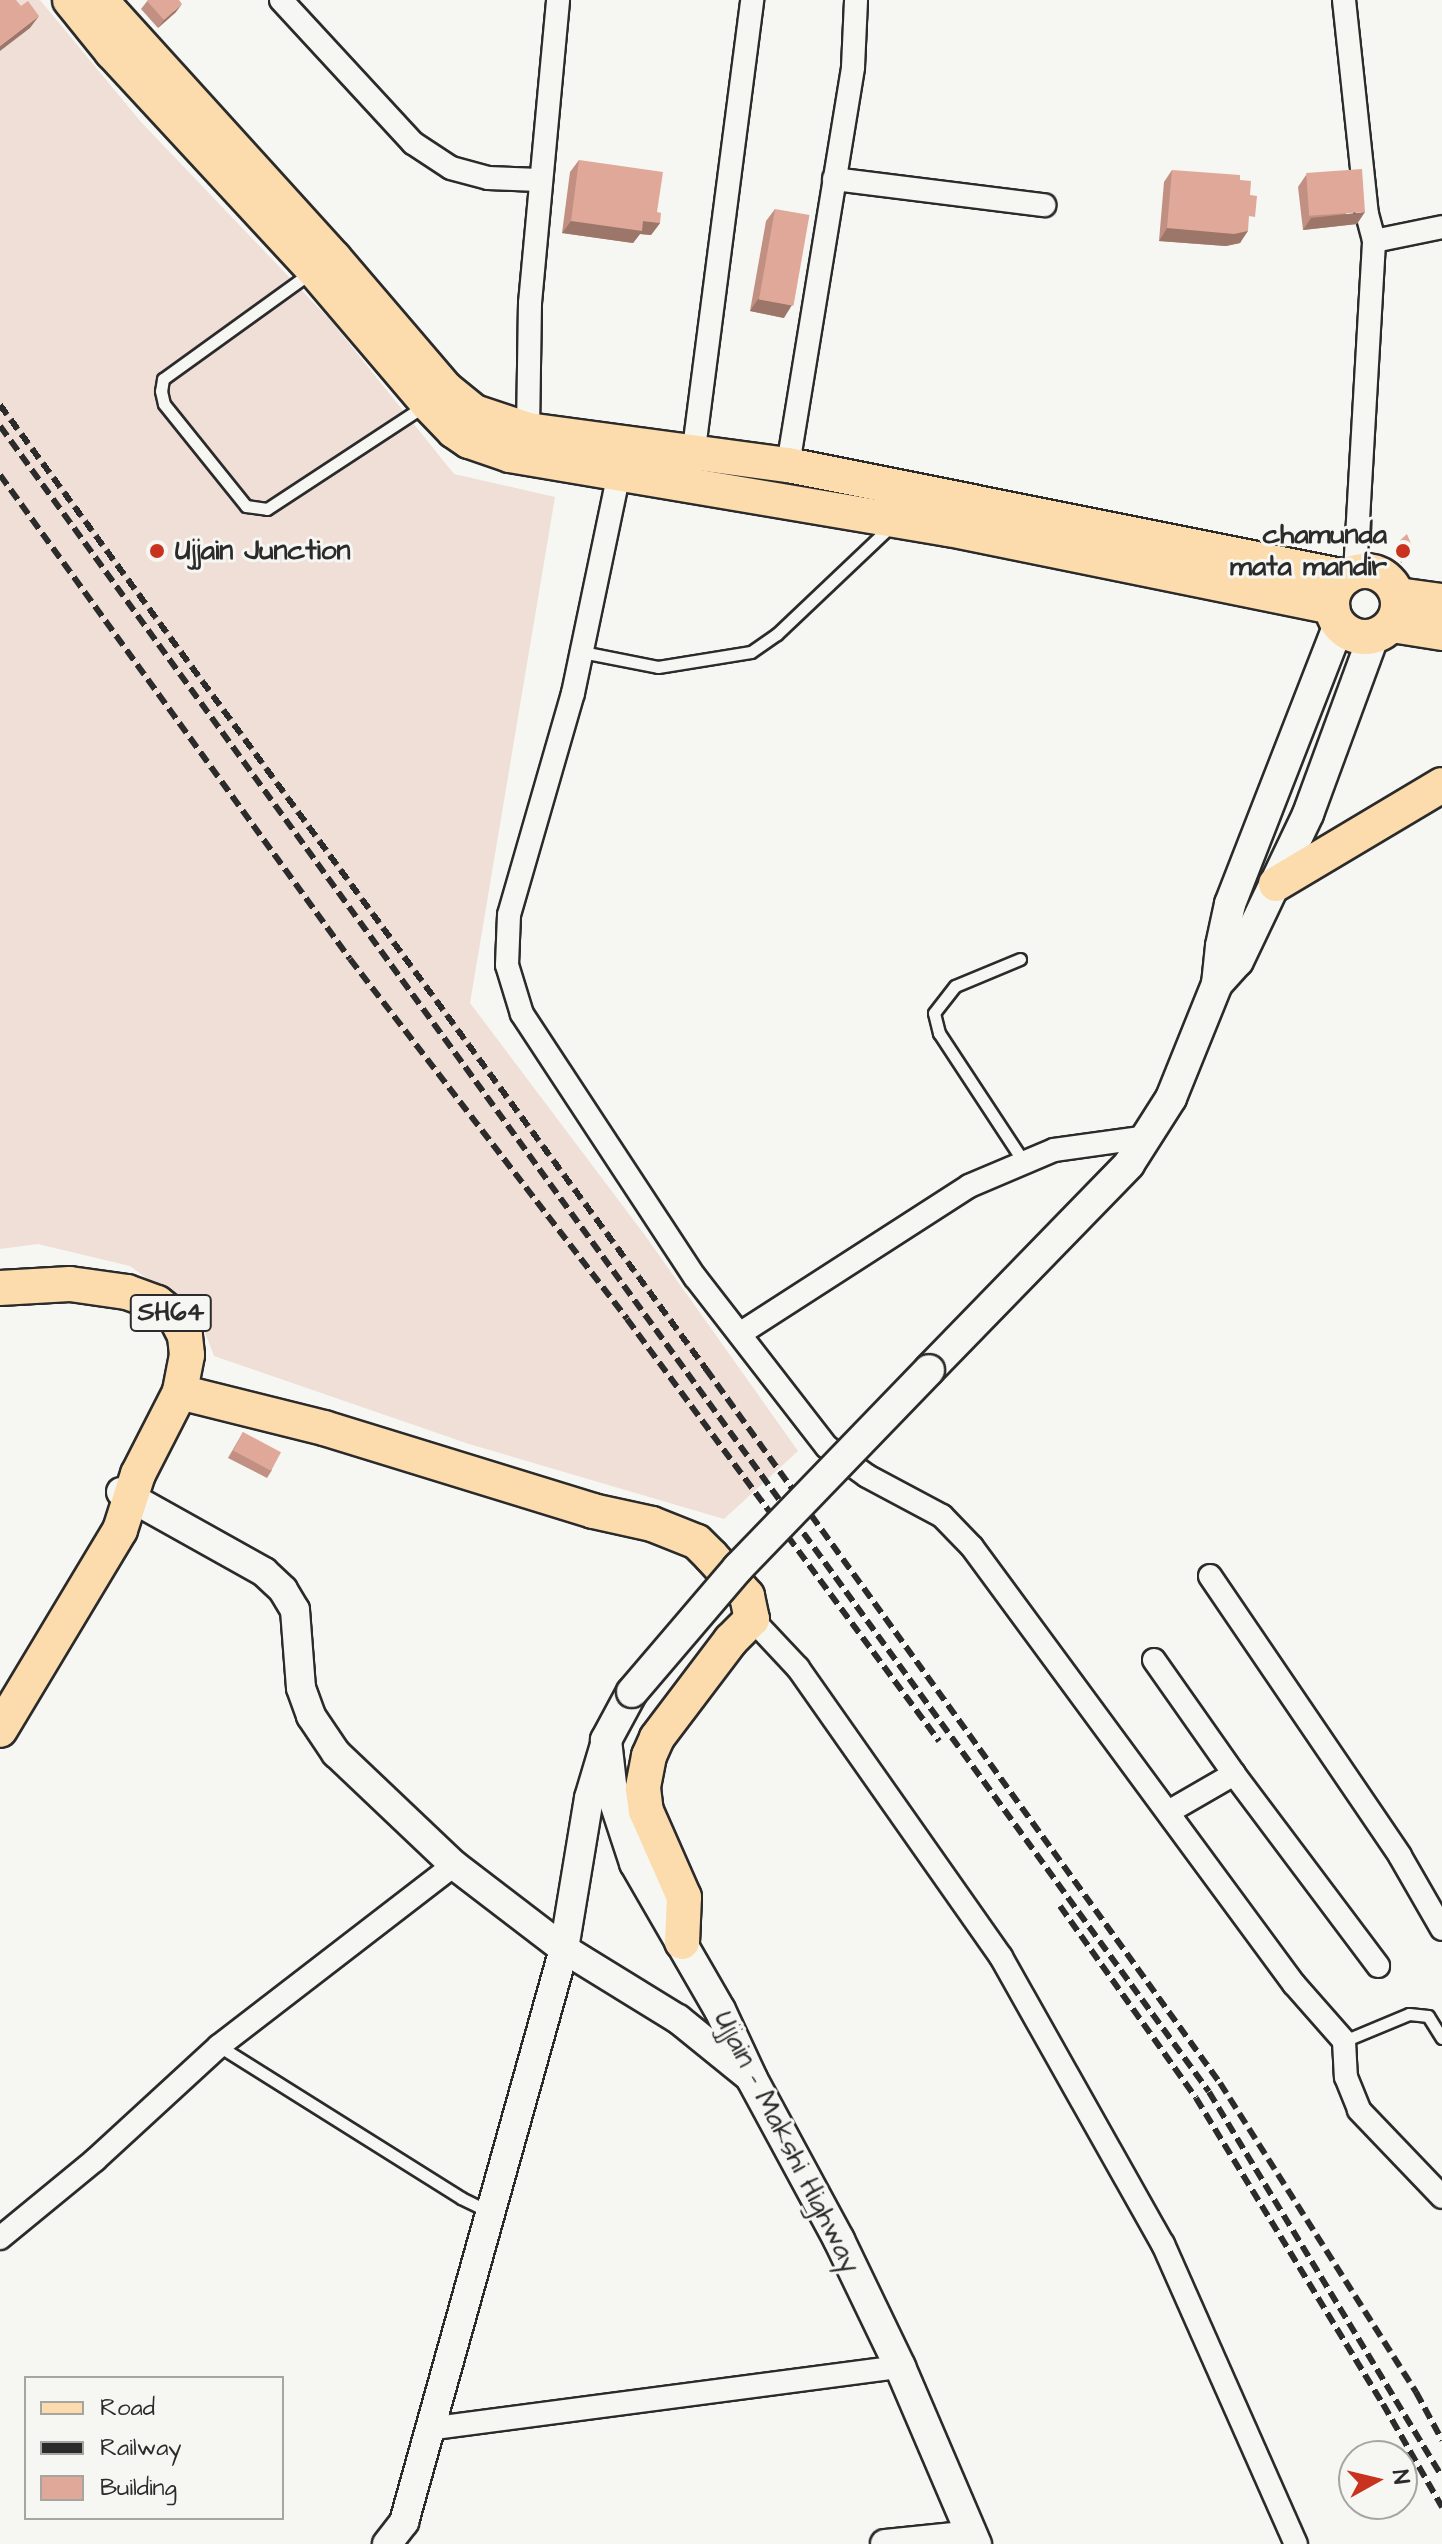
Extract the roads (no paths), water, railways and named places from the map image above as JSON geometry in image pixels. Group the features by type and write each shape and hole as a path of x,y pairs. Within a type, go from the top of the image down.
{"main road":[{"path":"70,0 105,11 437,396 454,431 488,449 619,473 788,465 1343,595"},
{"path":"437,396 528,430 897,520 1343,595"},
{"path":"606,1740 632,1692 738,1568 1129,1164 1148,1137 1171,1098 1217,984 1230,904 1343,595 1366,571 1386,578 1388,619 1308,814 1238,961 1217,984"},
{"path":"1343,595 1351,635 1442,601"},
{"path":"1388,619 1442,633"},
{"path":"1276,884 1442,785"},
{"name":"SH64","path":"0,1288 70,1284 127,1292 157,1303 176,1318 185,1336 187,1355 180,1392 130,1487 120,1530 0,1730"},
{"path":"180,1392 324,1428 593,1511 676,1533 697,1542 747,1596 752,1619 657,1738 649,1756 643,1788 646,1811 684,1897 682,1942"},
{"name":"SH64","path":"0,1688 105,1510 130,1487"},
{"name":"Ujjain - Makshi Highway","path":"606,1740 612,1793 635,1863 720,2010 752,2079 839,2240 900,2367 974,2539"}],"street":[{"path":"281,0 413,143 451,168 488,178 539,180"},
{"path":"528,430 530,303 558,0"},
{"path":"691,470 752,0"},
{"path":"788,465 853,67 856,0"},
{"path":"1343,595 1374,241 1367,214 1344,0"},
{"path":"834,179 1044,205"},
{"path":"1374,241 1442,227"},
{"path":"619,473 582,652 509,915 507,965 522,1014 695,1277 827,1447 867,1476 942,1516 972,1547 1170,1811 1294,1984 1344,2041 1346,2077 1359,2110 1442,2197"},
{"path":"741,1333 969,1186 1054,1150 1148,1137"},
{"path":"130,1487 264,1572 283,1590 295,1610 301,1688 311,1716 336,1753 454,1865 564,1949 678,2019 752,2079"},
{"path":"1210,1576 1400,1856 1442,1929"},
{"path":"752,1619 798,1668 1001,1957 1163,2244 1296,2544"},
{"path":"1154,1660 1234,1774 1378,1966"},
{"path":"387,2544 404,2522 564,1949 589,1798 606,1740"},
{"path":"1170,1811 1234,1774"},
{"path":"0,2238 95,2160 219,2046 454,1865"},
{"path":"428,2429 900,2367"},
{"path":"885,2544 974,2539"}],"lane":[{"path":"324,264 163,379 161,391 164,404 246,506 267,509 437,396"},
{"path":"582,652 658,667 751,652 777,634 897,520"},
{"path":"1020,959 955,986 934,1013 939,1033 1023,1161"},
{"path":"1344,2041 1409,2014 1428,2016 1442,2038"},
{"path":"219,2046 461,2198 490,2212"}],"railway":[{"path":"0,405 706,1369 1220,2083 1416,2392 1442,2440"},
{"path":"0,426 1209,2092 1442,2476"},
{"path":"0,475 350,959 627,1319 939,1741"},
{"path":"1060,1906 1196,2098 1383,2404 1442,2507"}],"place":[{"name":"Ujjain Junction","path":"157,551"},
{"name":"chamunda mata mandir","path":"1403,551"}]}
